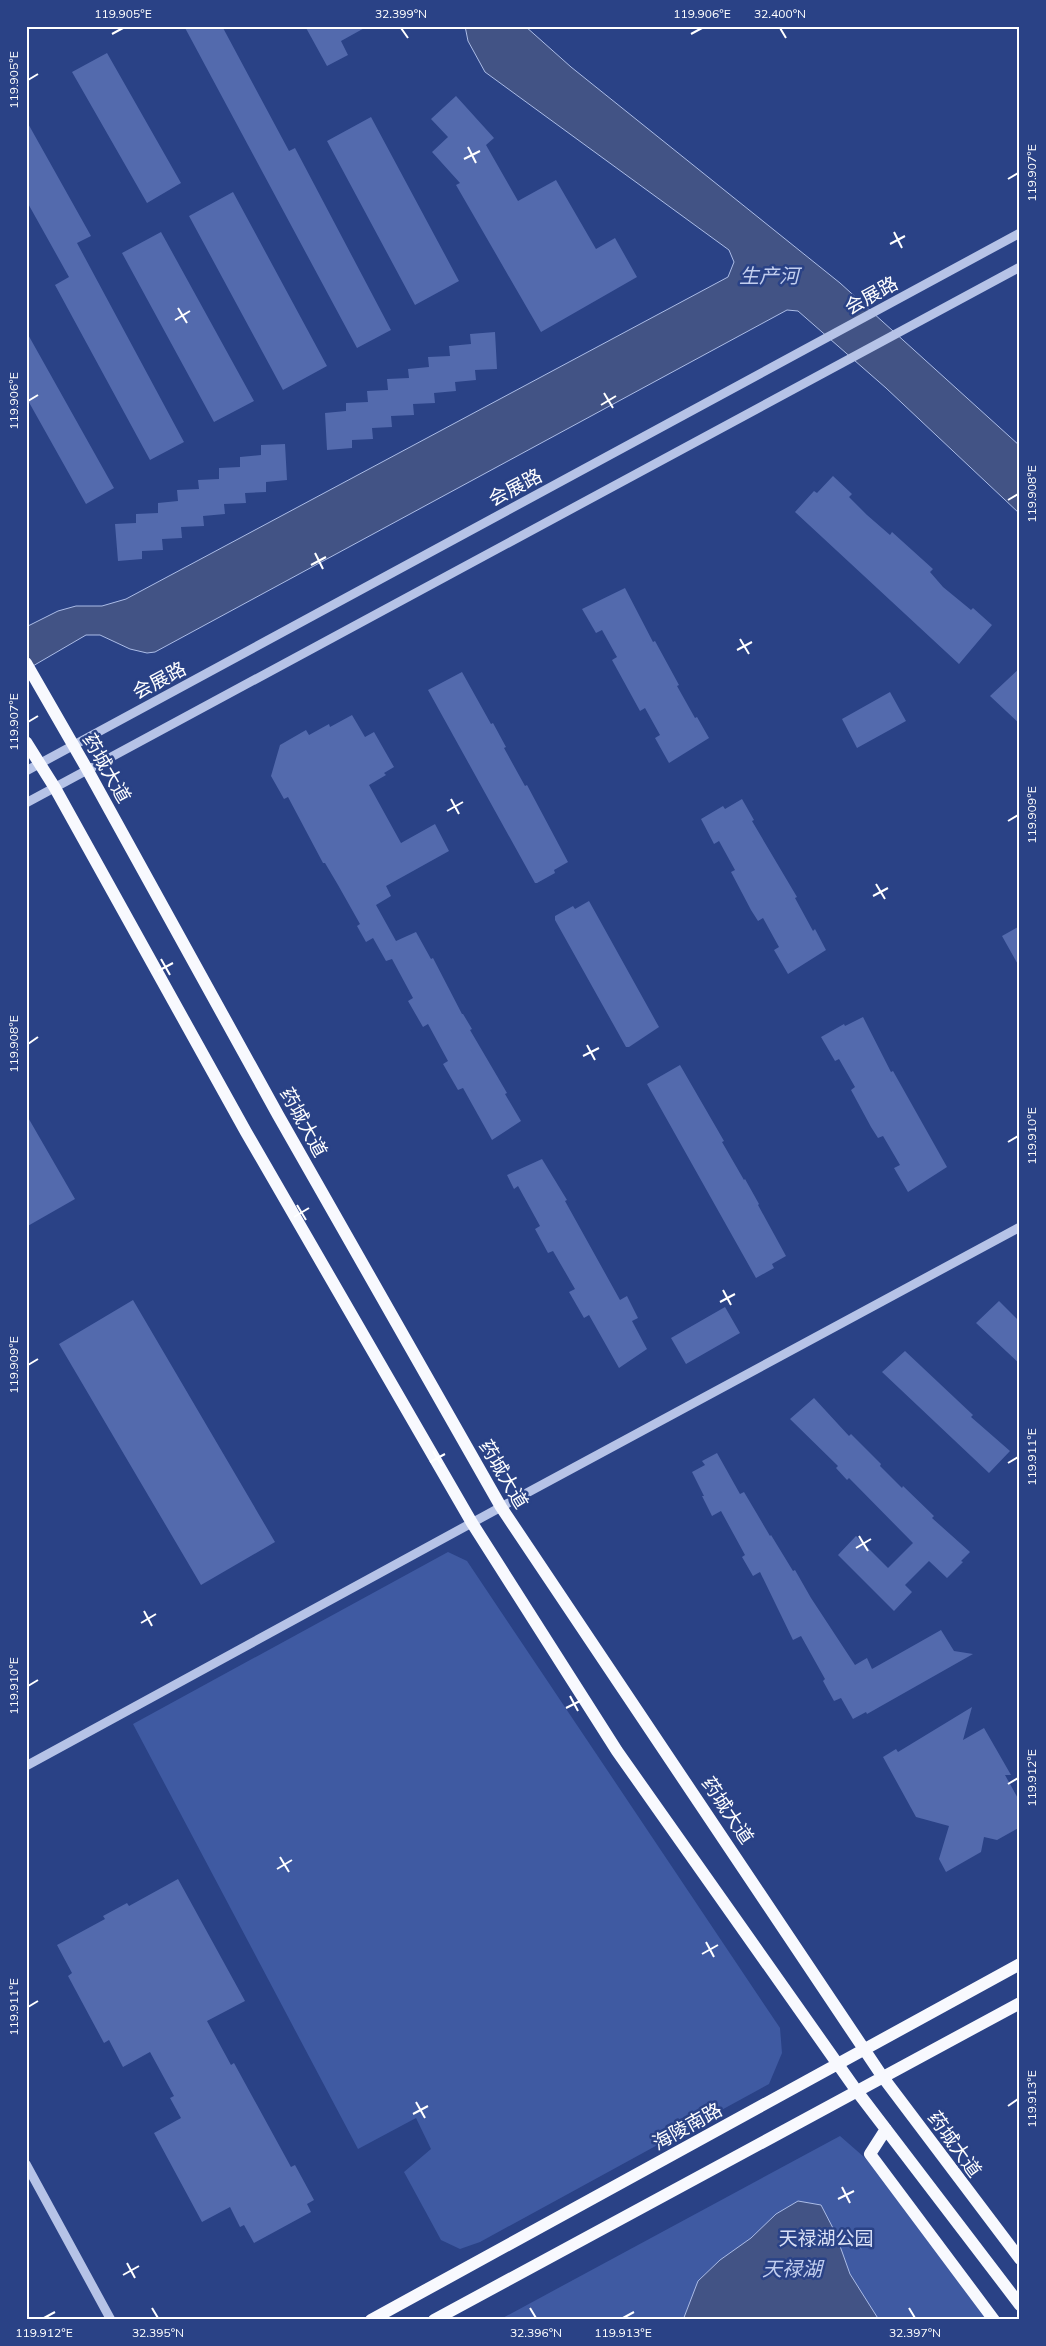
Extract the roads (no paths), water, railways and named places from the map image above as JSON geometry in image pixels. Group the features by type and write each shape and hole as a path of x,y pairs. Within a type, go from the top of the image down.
{"main road":[{"name":"药城大道","path":"26,663 87,769 278,1115 501,1507 882,2076 1020,2259"},
{"path":"26,742 54,788 246,1132 472,1523 617,1751 856,2090 1020,2305"},
{"name":"海陵南路","path":"370,2320 839,2065 1020,1964"},
{"path":"434,2320 856,2090 1020,2003"},
{"path":"886,2129 870,2154 994,2320"}],"street":[{"name":"会展路","path":"26,771 1020,233"},
{"path":"26,803 1020,267"},
{"path":"26,1766 1020,1227"},
{"path":"26,2164 111,2320"}],"water":[{"name":"生产河","path":"465,26 525,26 571,67 840,283 1020,446 1020,514 886,388 798,311 787,310 155,652 147,653 130,649 100,635 86,635 26,670 26,627 58,611 76,606 102,606 126,599 728,277 734,262 729,250 485,72 468,41"},
{"name":"天禄湖","path":"798,2201 821,2205 835,2232 850,2274 879,2320 683,2320 698,2281 720,2260 751,2238 776,2214"}],"park label":[{"name":"天禄湖公园","path":"826,2238"}]}
